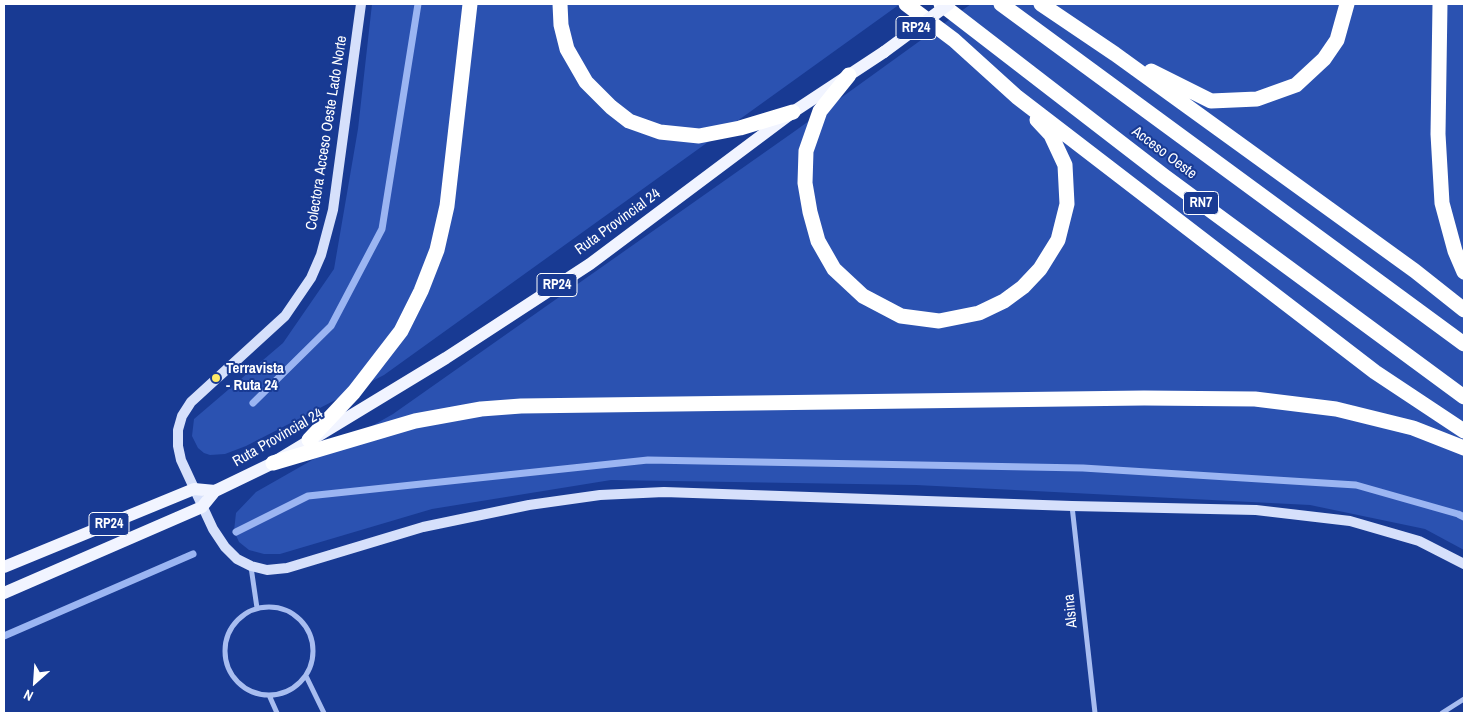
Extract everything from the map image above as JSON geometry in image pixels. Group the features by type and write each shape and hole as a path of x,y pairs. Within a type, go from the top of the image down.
{"highway":[{"path":"309,440 354,392 401,331 421,291 437,250 447,206 470,4"},
{"path":"560,4 561,26 567,49 581,74 586,82 611,107 629,121 660,132 699,136 740,128 793,112"},
{"path":"906,4 954,40 1017,97 1367,366 1464,431"},
{"name":"Acceso Oeste","path":"941,4 1164,176 1464,398"},
{"name":"Acceso Oeste","path":"1001,4 1464,344"},
{"path":"1040,4 1115,54 1415,271 1464,310"},
{"path":"1115,54 1211,101 1257,100 1296,84 1324,59 1337,40 1347,4"},
{"path":"1440,4 1438,134 1442,202 1455,252 1464,272"},
{"path":"849,75 820,111 806,152 805,183 818,241 834,269 862,296 901,316 939,321 979,313 1004,301 1023,287 1040,269 1058,240 1067,204 1065,165 1051,135 1017,97"},
{"path":"273,463 416,421 482,409 541,406 1094,398 1255,399 1336,409 1413,428 1464,448"}],"main road":[{"name":"Ruta Provincial 24","path":"4,593 202,506 215,491 273,463 446,358 590,264 793,112 884,52 949,4"},
{"name":"RP24","path":"4,567 194,489 215,491"}],"street":[{"name":"Colectora Acceso Oeste Lado Norte","path":"251,566 237,559 225,547 202,506 178,446 178,430 182,416 191,402 285,316 311,278 321,254 333,210 361,4"},
{"path":"257,608 251,566 267,570 287,568 423,527 528,505 600,494 664,492 1072,506 1256,510 1350,521 1419,541 1464,564"},
{"name":"Alsina","path":"1072,506 1095,713"},
{"path":"272,607 287,611 300,620 309,632 313,646 312,662 306,676 296,686 283,693 269,695 255,693 243,686 233,676 226,657 228,636 234,624 244,614 257,608 272,607"},
{"path":"306,676 324,713"},
{"path":"269,695 277,713"},
{"path":"1442,713 1464,699"}],"shaded area":[{"path":"372,4 900,4 384,375 246,446 225,454 210,455 204,453 198,448 192,436 194,419 283,343 334,269 358,129"},
{"path":"971,4 1464,4 1464,550 1425,529 1310,505 916,485 611,480 432,509 280,554 264,554 249,550 239,542 234,531 236,513 256,492 393,414 795,131"}],"waterway":[{"path":"253,403 331,326 382,229 418,4"},
{"path":"236,532 308,496 648,460 1083,468 1356,485 1464,517"},
{"path":"4,636 193,554"}],"place":[{"name":"Terravista - Ruta 24","path":"216,378"}]}
